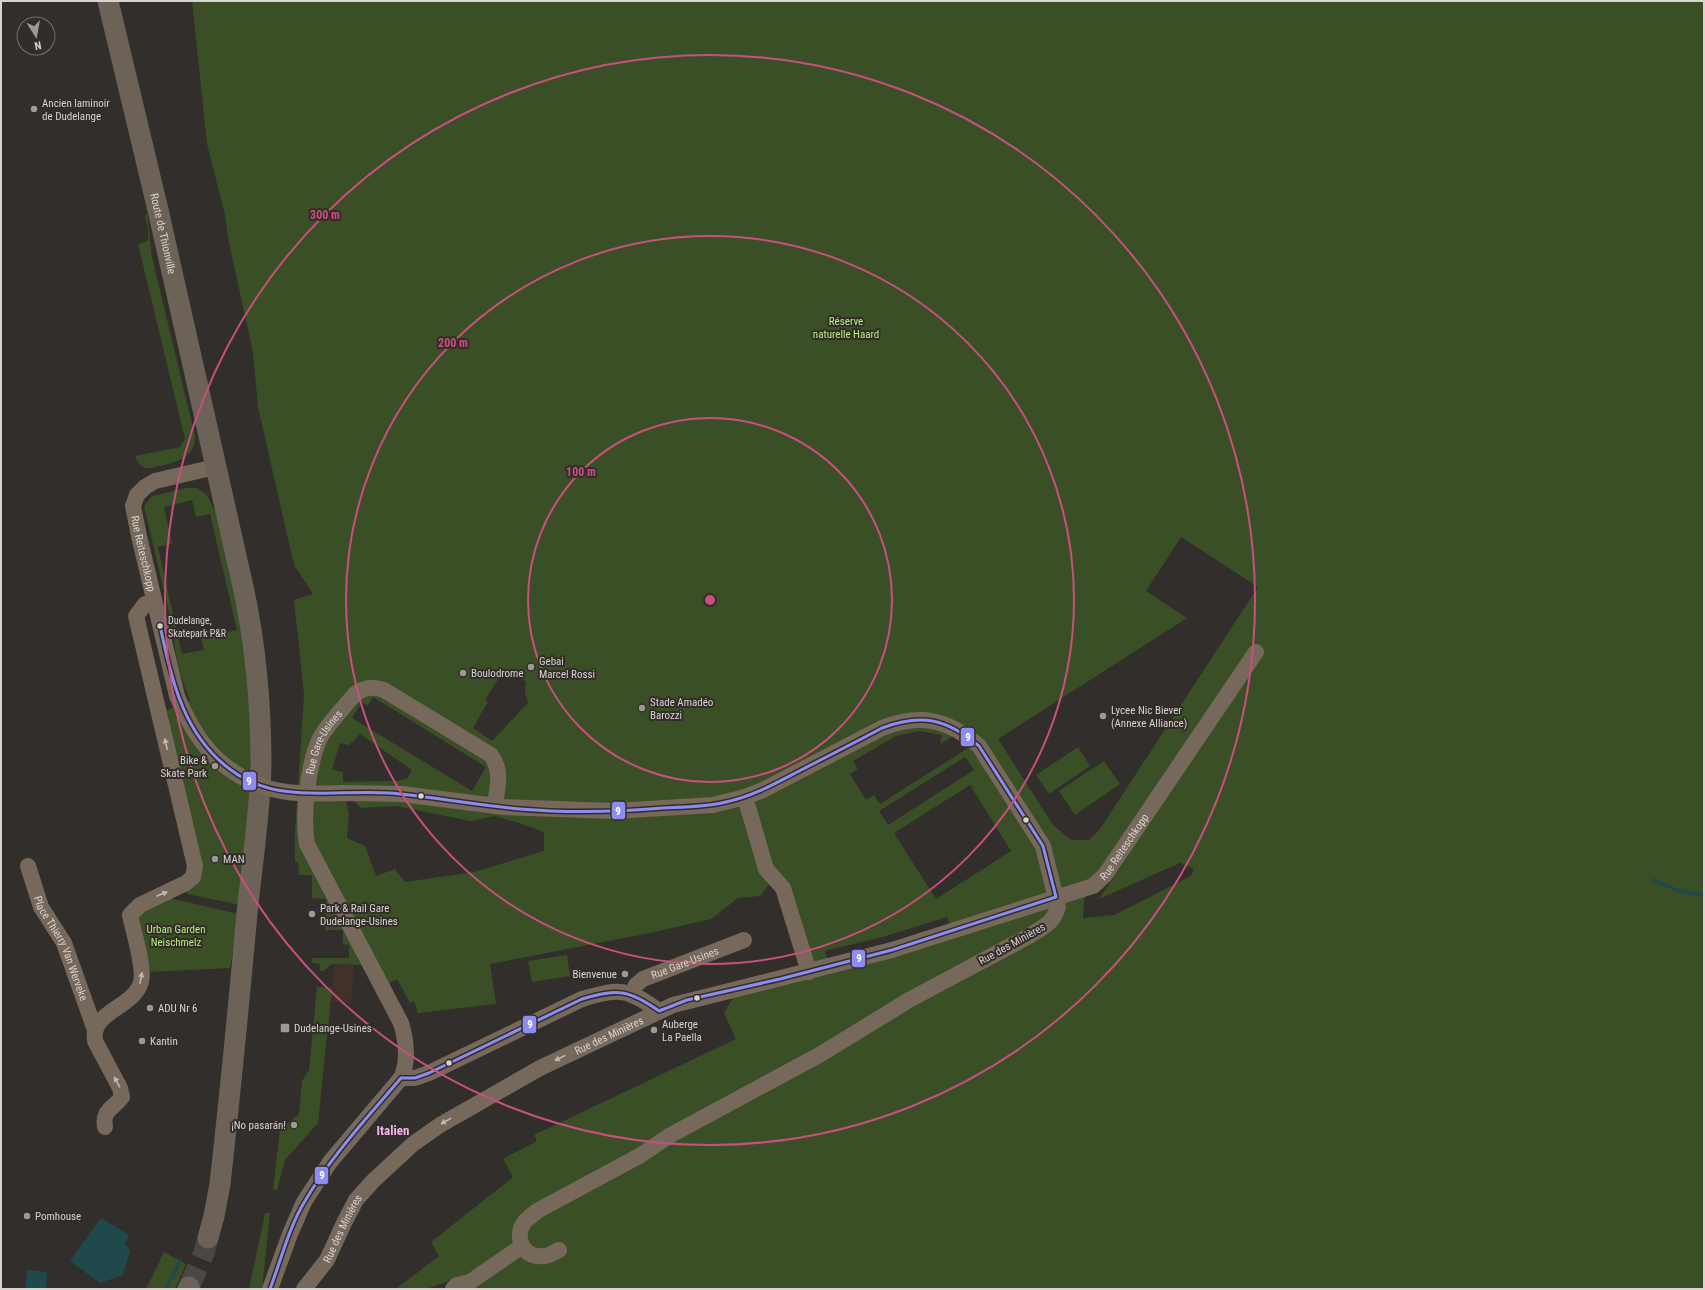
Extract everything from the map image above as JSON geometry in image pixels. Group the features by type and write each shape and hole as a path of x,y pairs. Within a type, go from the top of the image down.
{"main road":[{"name":"Route de Thionville","path":"108,1 158,210 244,590 251,631 260,712 261,766 243,968 220,1184 208,1238"}],"street":[{"name":"Rue Reiteschkopp","path":"215,467 155,481 145,487 137,495 133,506 134,517 177,696 187,719 199,739 214,757 232,772 252,783 274,791 299,794 402,794 495,806"},
{"path":"95,1030 96,1025 102,1019 130,999 137,991 142,981 143,970 130,915 140,905 186,883 193,877 195,866 136,616 145,604 154,602"},
{"name":"Rue Reiteschkopp","path":"1056,897 1093,886 1105,875 1256,652"},
{"name":"Rue Gare-Usines","path":"270,1289 290,1234 304,1202 330,1162 401,1078 405,1063 405,1042 401,1023 307,844 304,829 306,803 312,764 321,736 355,694 369,687 384,690 491,755 499,772 495,806"},
{"path":"495,806 614,811 713,805 745,797 763,790 882,728 898,722 916,719 927,720 950,726 966,735 978,746 1043,846 1056,897"},
{"path":"745,797 766,870 783,888 808,972"},
{"name":"Place Thierry Van Werveke","path":"28,866 41,907 64,943 95,1030 95,1041 120,1088 122,1097 107,1111 104,1118 105,1126"},
{"name":"Rue des Minières","path":"304,1289 327,1260 356,1200 373,1181 413,1144 440,1125 540,1068 659,1011 687,1000 808,972 892,950 1056,897 1058,908 1055,917 1047,925 1029,936 909,1000 821,1054 676,1132 635,1158 537,1211 524,1223 519,1235 521,1247"},
{"name":"Rue Gare-Usines","path":"632,993 636,985 643,979 744,940"},
{"path":"401,1078 415,1078 429,1073 582,999 614,992 632,993 659,1011"},
{"path":"453,1289 458,1285 470,1282 521,1247 532,1256 545,1256 559,1250"}],"shaded area":[{"path":"335,964 354,965 351,1003 330,1002"}],"green space":[{"name":"Réserve naturelle Haard","path":"192,1 1704,1 1704,1289 462,1289 452,1280 426,1289 396,1289 439,1256 431,1242 513,1177 503,1159 537,1141 534,1135 736,1039 724,1013 733,998 732,990 801,965 776,888 770,883 760,896 738,898 711,919 650,933 490,964 496,1004 418,1013 414,1001 410,1003 397,979 382,987 371,965 331,964 324,971 320,971 320,964 312,963 312,958 349,958 349,945 343,944 343,930 325,930 326,899 312,898 312,875 299,875 298,862 295,862 295,832 304,695 294,600 313,594 294,565 258,407 253,352 229,243 225,215 207,144","holes":["1181,537 1258,587 1100,829 1089,840 1071,840 1053,825 998,739 1187,618 1146,591","503,672 516,675 526,682 525,693 528,703 492,741 473,728 488,702 485,700","373,697 486,767 472,791 352,718 362,702 368,706","919,731 942,735 940,744 953,736 968,748 880,804 874,795 866,800 850,774 858,769 853,761 896,736","360,734 412,770 407,779 395,781 343,782 343,772 332,769 340,743 349,745","965,757 974,770 888,825 879,811","970,785 1011,851 936,899 894,833","353,800 361,808 397,806 470,821 495,816 544,832 544,851 474,872 405,882 395,869 376,876 365,846 347,838 349,813 346,802","1123,848 1130,853 1099,899 1180,863 1194,869 1191,876 1114,915 1083,918 1085,889","947,917 952,931 829,966 825,951 886,936"]},
{"path":"147,213 152,257 195,436 192,449 185,457 174,462 150,468 141,466 135,456 180,447 185,439 138,244 148,241 148,229 145,216"},
{"name":"Bike & Skate Park","path":"186,488 197,488 206,494 216,513 242,630 249,684 252,778 240,905 187,894 186,891 192,887 165,711 190,701 179,668 175,651 174,634 144,506 152,496","holes":["192,500 196,517 210,514 237,630 201,638 204,650 182,654 158,547 172,544 164,507"]},
{"path":"1078,747 1090,766 1049,794 1036,775"},
{"path":"1104,761 1120,784 1075,815 1059,791"},
{"name":"Urban Garden Neischmelz","path":"169,898 239,914 230,968 148,972 136,920 144,910"},
{"path":"567,955 570,976 532,982 528,961"},
{"path":"317,987 332,988 318,1123 285,1160 277,1190 273,1189 280,1130 299,1114 302,1081 309,1070"},
{"path":"265,1213 270,1213 262,1289 249,1289"},
{"path":"164,1252 186,1264 175,1289 146,1289"}],"water":[{"path":"101,1218 129,1235 125,1243 130,1251 123,1275 100,1283 70,1261"},
{"path":"27,1270 47,1272 46,1289 25,1289"}],"waterway":[{"path":"1654,880 1677,890 1701,895 1704,894"},
{"path":"166,1289 180,1261"}],"tunnel":[{"path":"189,1287 204,1253 208,1238"}],"transit line":[{"name":"9","path":"160,626 175,686 182,705 201,740 215,756 231,770 249,781 268,788 288,792 390,793 520,809 556,811 609,811 703,806 736,799 775,784 882,728 896,723 922,720 945,724 979,746 1043,846 1056,897"},
{"name":"9","path":"659,1011 687,1000 780,979 892,950 1056,897"},
{"name":"9","path":"401,1078 415,1078 429,1073 582,999 605,994 622,993 639,998 659,1011"},
{"name":"9","path":"270,1289 294,1222 315,1184 350,1138 401,1078"}],"place":[{"name":"Ancien laminoir de Dudelange","path":"34,109"},
{"name":"Dudelange, Skatepark P&R","path":"160,626"},
{"name":"Gebai Marcel Rossi","path":"531,667"},
{"name":"Boulodrome","path":"463,673"},
{"name":"Stade Amadéo Barozzi","path":"642,708"},
{"name":"Lycee Nic Biever (Annexe Alliance)","path":"1103,716"},
{"name":"Bike & Skate Park","path":"215,766"},
{"name":"MAN","path":"215,859"},
{"name":"Park & Rail Gare Dudelange-Usines","path":"312,914"},
{"name":"Bienvenue","path":"625,974"},
{"name":"ADU Nr 6","path":"150,1008"},
{"name":"Dudelange-Usines","path":"285,1028"},
{"name":"Auberge La Paella","path":"654,1030"},
{"name":"Kantin","path":"142,1041"},
{"name":"¡No pasarán!","path":"294,1125"},
{"name":"Pomhouse","path":"27,1216"}],"district":[{"name":"Italien","path":"393,1130"}]}
